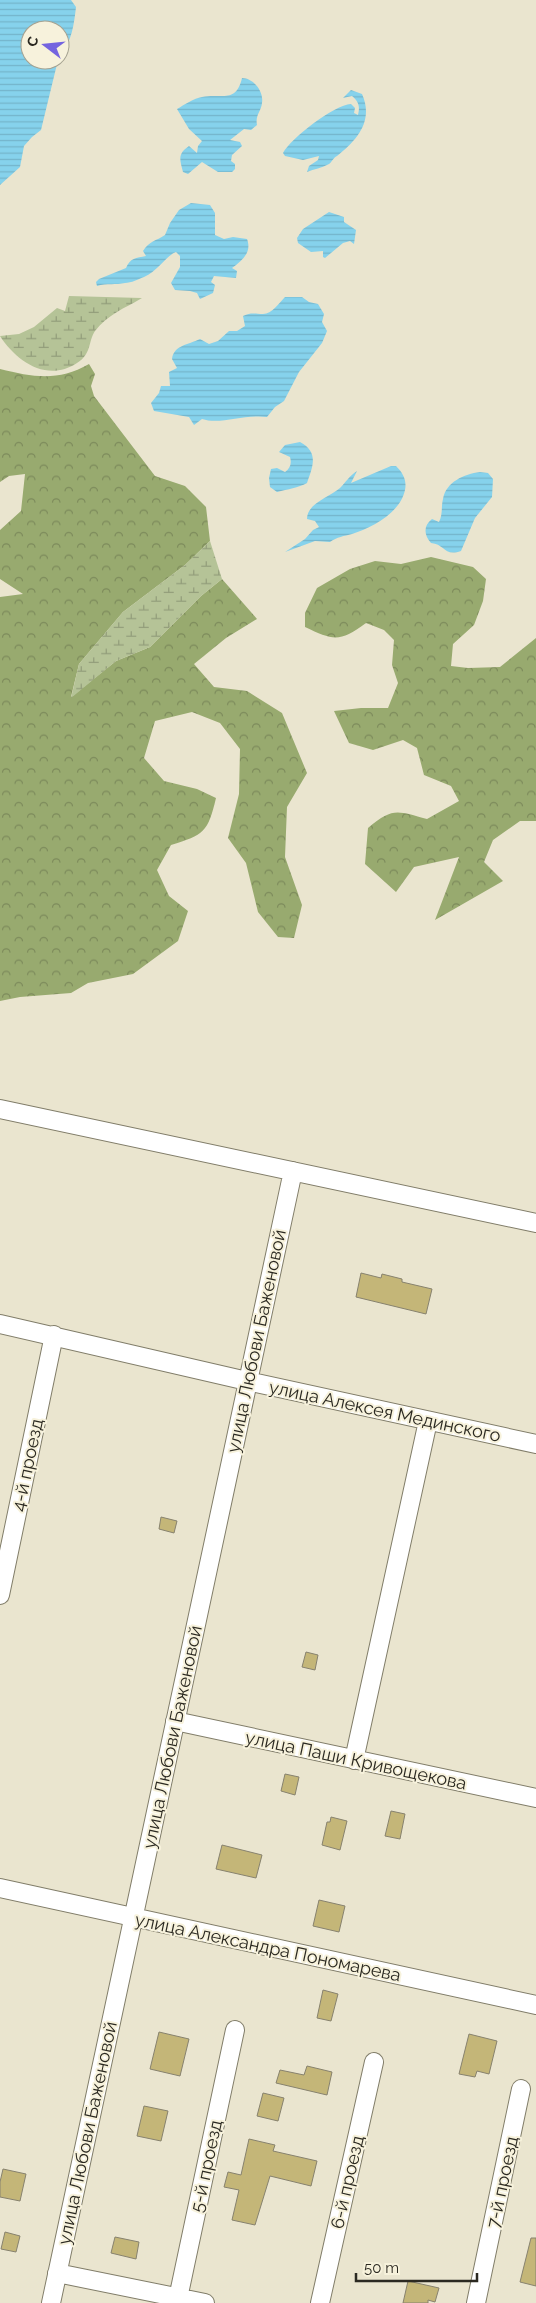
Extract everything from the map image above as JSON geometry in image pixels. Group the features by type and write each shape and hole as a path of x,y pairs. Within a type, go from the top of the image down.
{"street":[{"path":"0,1108 536,1223"},
{"name":"улица Любови Баженовой","path":"50,2303 293,1171"},
{"name":"улица Алексея Мединского","path":"0,1324 247,1381 536,1444"},
{"name":"4-й проезд","path":"0,1595 54,1335"},
{"path":"354,1760 428,1421"},
{"name":"улица Паши Кривощекова","path":"175,1721 536,1798"},
{"name":"улица Александра Пономарева","path":"0,1888 133,1919 536,2005"},
{"name":"5-й проезд","path":"177,2300 235,2030"},
{"name":"6-й проезд","path":"320,2303 374,2062"},
{"name":"7-й проезд","path":"476,2303 521,2090"},
{"path":"57,2273 177,2300 206,2303"}],"green space":[{"path":"69,296 142,298 105,320 95,331 85,356 66,369 44,370 23,361 0,336 19,334 34,327 57,308 65,311"},
{"path":"89,364 95,374 91,386 94,396 155,476 185,486 206,507 210,541 185,565 123,612 79,664 71,697 116,661 150,647 201,596 222,579 257,619 226,638 194,664 214,687 247,691 282,713 307,773 287,807 285,857 302,905 294,938 278,937 258,912 246,863 228,838 239,794 240,749 220,723 192,712 155,721 144,758 164,781 197,789 216,798 210,818 203,831 198,835 171,845 157,870 169,896 188,911 178,941 133,974 88,983 71,993 20,997 0,1001 0,597 23,594 0,579 0,530 21,511 25,474 9,476 0,482 0,369 34,376 56,376 78,370"},
{"path":"210,541 222,579 201,596 150,647 116,661 71,698 79,664 123,612 185,565"},
{"path":"431,557 473,567 486,579 483,601 474,625 453,644 451,666 468,668 500,667 536,638 536,821 520,821 493,840 484,862 503,881 435,920 459,857 414,867 396,892 365,864 368,828 376,821 396,813 427,819 459,801 451,786 424,775 417,748 403,740 373,750 349,743 334,711 388,708 398,683 392,665 394,640 384,630 366,623 350,634 337,637 323,635 305,627 305,613 317,588 350,569 375,561 401,564"}],"water":[{"path":"0,0 71,0 76,7 70,39 70,20 20,20 20,70 56,70 41,130 24,146 20,167 0,185"},
{"path":"242,78 250,80 257,86 261,94 262,103 257,125 251,130 244,129 230,140 240,142 242,146 232,155 231,161 235,164 235,169 232,172 218,172 202,162 188,174 183,172 180,161 181,155 189,146 197,153 198,146 202,141 189,129 177,109 199,98 232,94 236,91"},
{"path":"351,90 362,94 366,113 362,129 344,150 324,167 307,172 309,166 318,160 319,156 303,160 285,156 283,153 295,139 314,123 334,110 351,104 355,108 354,113 358,115 358,102 352,96 343,98"},
{"path":"191,203 210,205 215,213 215,235 224,239 233,237 247,239 247,252 240,262 232,268 237,271 236,278 214,276 211,282 215,285 213,293 200,299 197,293 175,290 171,283 180,267 180,256 176,252 169,256 154,271 135,281 97,286 96,282 99,279 126,268 129,262 134,259 146,256 143,251 145,248 165,235 170,223 179,210"},
{"path":"329,212 344,217 344,222 356,230 354,244 350,241 343,243 325,258 323,257 323,251 311,252 298,243 297,238 303,229"},
{"path":"285,297 302,297 309,302 318,304 324,314 322,322 327,331 322,343 299,372 284,401 275,407 267,417 259,416 217,421 202,419 194,425 189,417 154,411 151,403 159,393 161,386 170,386 169,372 177,368 172,359 173,354 179,348 200,339 209,344 218,341 229,331 237,331 245,326 243,316 266,314 275,308"},
{"path":"300,442 310,450 313,460 307,483 277,492 270,487 271,469 277,468 285,472 291,464 290,457 279,452 285,445"},
{"path":"391,466 396,466 401,471 405,480 405,490 402,498 392,512 377,523 352,534 330,542 315,541 285,552 319,527 315,521 307,519 308,513 315,505 340,488 357,471 351,483"},
{"path":"480,472 488,473 493,479 492,497 475,518 461,551 451,552 431,543 426,534 426,528 432,519 439,522 443,499 448,488 462,477"}],"building":[{"path":"361,1273 381,1278 382,1274 402,1279 402,1282 432,1289 426,1314 356,1297"},
{"path":"161,1517 177,1521 174,1533 159,1529"},
{"path":"306,1652 318,1655 315,1670 302,1667"},
{"path":"285,1774 299,1777 295,1795 281,1791"},
{"path":"391,1811 405,1814 400,1839 385,1836"},
{"path":"331,1817 347,1821 340,1850 322,1845 327,1822 330,1822"},
{"path":"222,1845 262,1855 256,1878 216,1869"},
{"path":"319,1900 345,1906 339,1932 313,1926"},
{"path":"323,1990 338,1994 331,2021 317,2018"},
{"path":"159,2032 189,2039 180,2076 150,2069"},
{"path":"469,2034 497,2041 489,2074 477,2071 475,2077 459,2074"},
{"path":"307,2066 332,2072 327,2095 276,2083 280,2070 304,2075"},
{"path":"263,2093 284,2098 278,2121 257,2116"},
{"path":"144,2106 168,2111 161,2141 137,2136"},
{"path":"249,2139 275,2145 273,2151 317,2161 311,2186 270,2176 255,2225 232,2220 239,2190 224,2187 228,2172 241,2175"},
{"path":"3,2169 26,2174 20,2201 0,2197 0,2182"},
{"path":"5,2232 20,2236 16,2252 1,2249"},
{"path":"115,2237 139,2242 136,2259 111,2253"},
{"path":"531,2238 536,2238 536,2286 520,2282"},
{"path":"408,2281 439,2288 435,2302 428,2300 428,2303 403,2303"}]}
